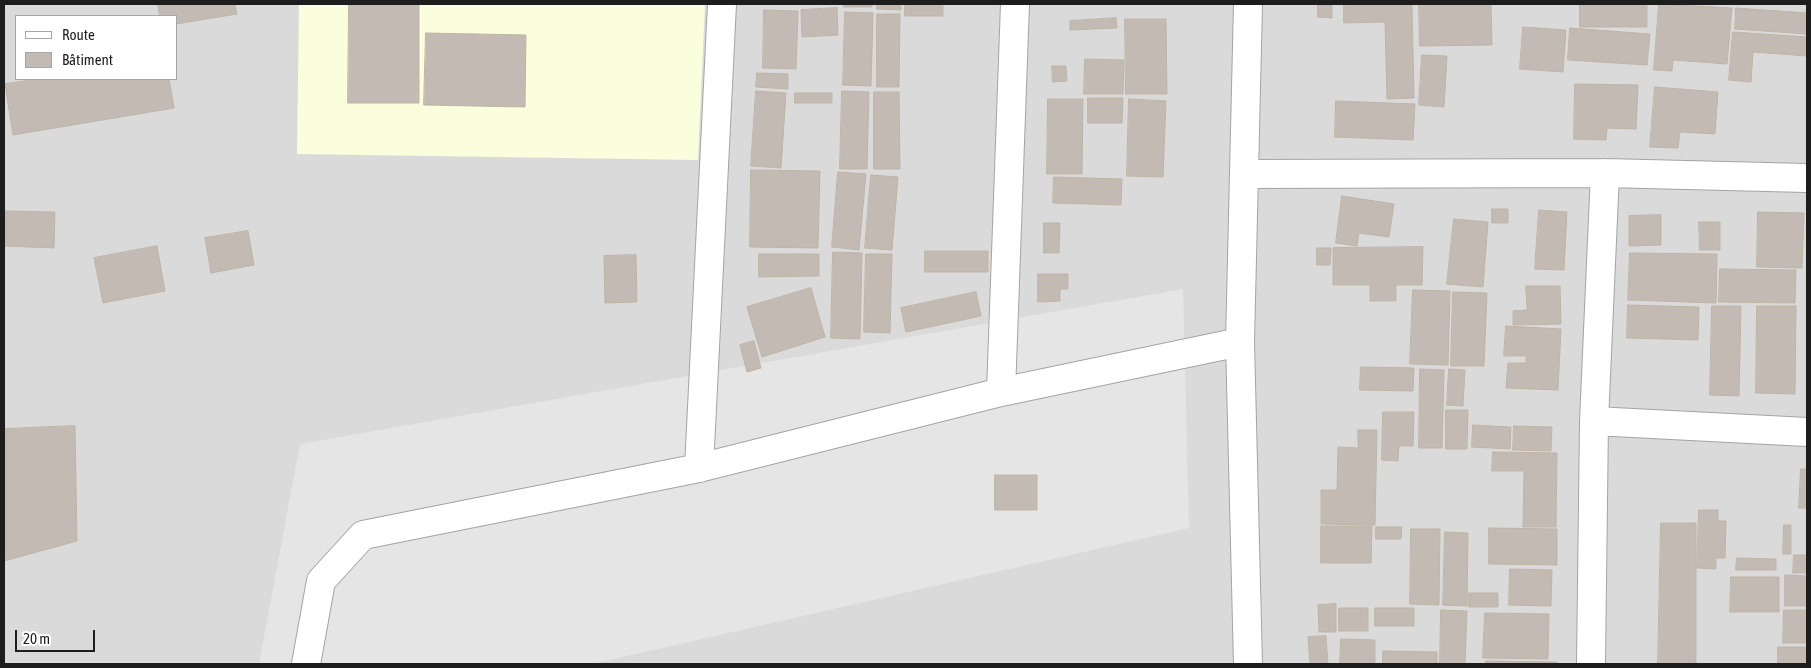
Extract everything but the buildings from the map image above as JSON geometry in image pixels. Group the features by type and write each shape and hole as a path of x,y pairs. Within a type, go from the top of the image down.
{"street":[{"path":"698,468 722,4"},
{"path":"1000,392 1015,4"},
{"path":"1248,4 1240,342 1248,664"},
{"path":"1244,174 1605,173 1807,178"},
{"path":"1592,664 1594,421 1605,173"},
{"path":"306,664 321,581 363,535 698,468 1000,392 1240,342"},
{"path":"1594,421 1807,432"}],"shaded area":[{"path":"4,4 1807,4 1807,664 4,664"},
{"path":"299,4 705,4 698,160 297,154"},
{"path":"1183,289 1189,528 592,664 259,664 300,444"}]}
